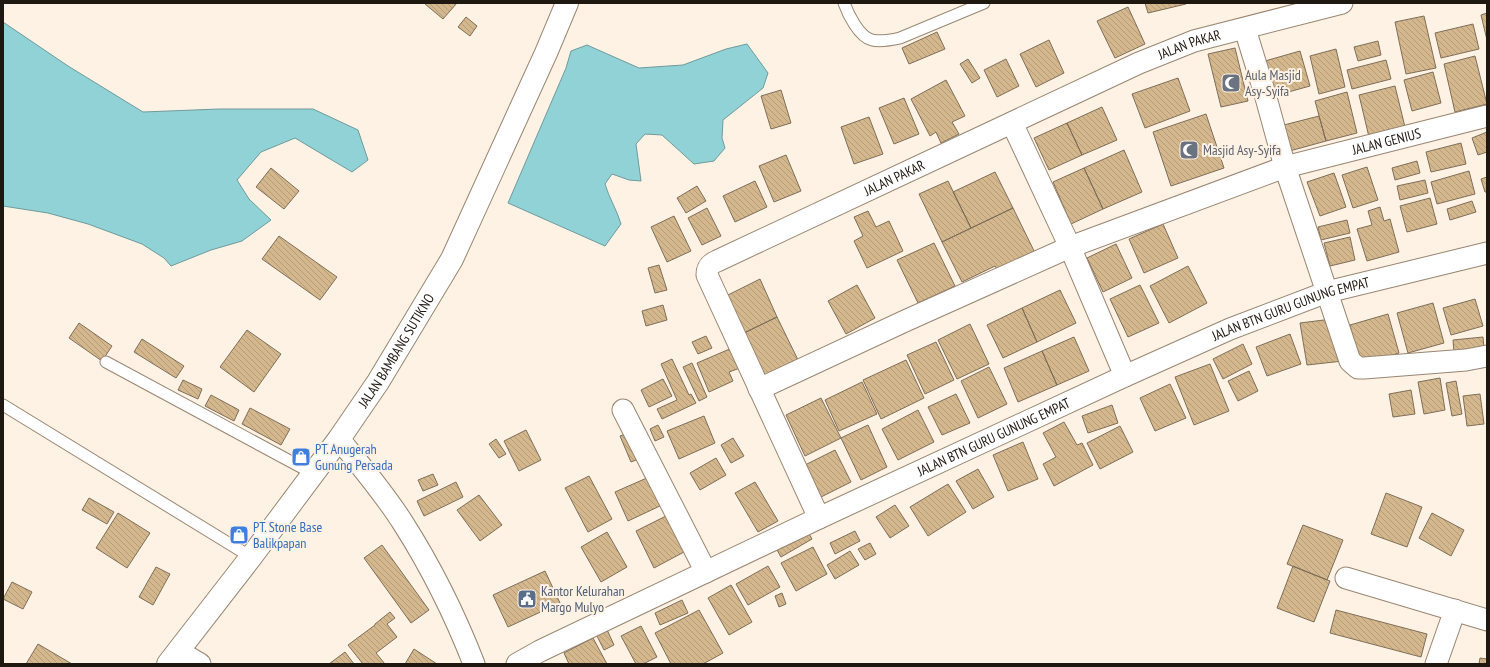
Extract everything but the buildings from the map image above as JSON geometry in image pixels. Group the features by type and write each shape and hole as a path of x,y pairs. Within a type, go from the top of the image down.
{"street":[{"name":"JALAN BAMBANG SUTIKNO","path":"173,658 252,557 312,473 339,439 378,382 452,259 543,60 567,3"},
{"name":"JALAN PAKAR","path":"819,518 708,275 707,271 709,266 724,257 1012,124 1139,63 1194,41 1342,3"},
{"path":"1245,29 1285,167 1350,361 1358,368 1364,368 1466,360 1487,356"},
{"name":"JALAN GENIUS","path":"759,389 905,320 1070,247 1285,167 1487,116"},
{"path":"1012,124 1070,247 1125,376"},
{"name":"JALAN BTN GURU GUNUNG EMPAT","path":"516,664 540,651 819,518 1230,329 1327,292 1487,253"},
{"path":"623,410 706,572"},
{"path":"339,439 372,479 403,522 438,582 474,664"},
{"path":"1346,578 1487,620"},
{"path":"1436,664 1455,610"},
{"path":"173,658 200,664"}],"lane":[{"path":"844,3 848,14 859,32 870,40 885,41 900,38 984,3"},
{"path":"106,362 312,473"},
{"path":"3,405 252,557"}],"water":[{"path":"3,22 68,66 143,112 219,109 313,109 358,130 368,160 352,172 295,138 261,152 237,180 249,199 271,220 242,241 211,250 171,266 164,258 142,244 88,224 48,213 3,206"},
{"path":"747,44 768,73 763,88 723,120 722,138 725,148 714,161 694,164 662,135 645,134 636,144 641,181 629,180 612,174 605,184 621,224 605,246 508,203 566,68 571,51 587,45 639,68 683,65 726,49"}],"place":[{"name":"Aula Masjid Asy-Syifa","path":"1231,83"},
{"name":"Masjid Asy-Syifa","path":"1189,150"},
{"name":"PT. Anugerah Gunung Persada","path":"301,457"},
{"name":"PT. Stone Base Balikpapan","path":"239,535"},
{"name":"Kantor Kelurahan Margo Mulyo","path":"527,599"}]}
